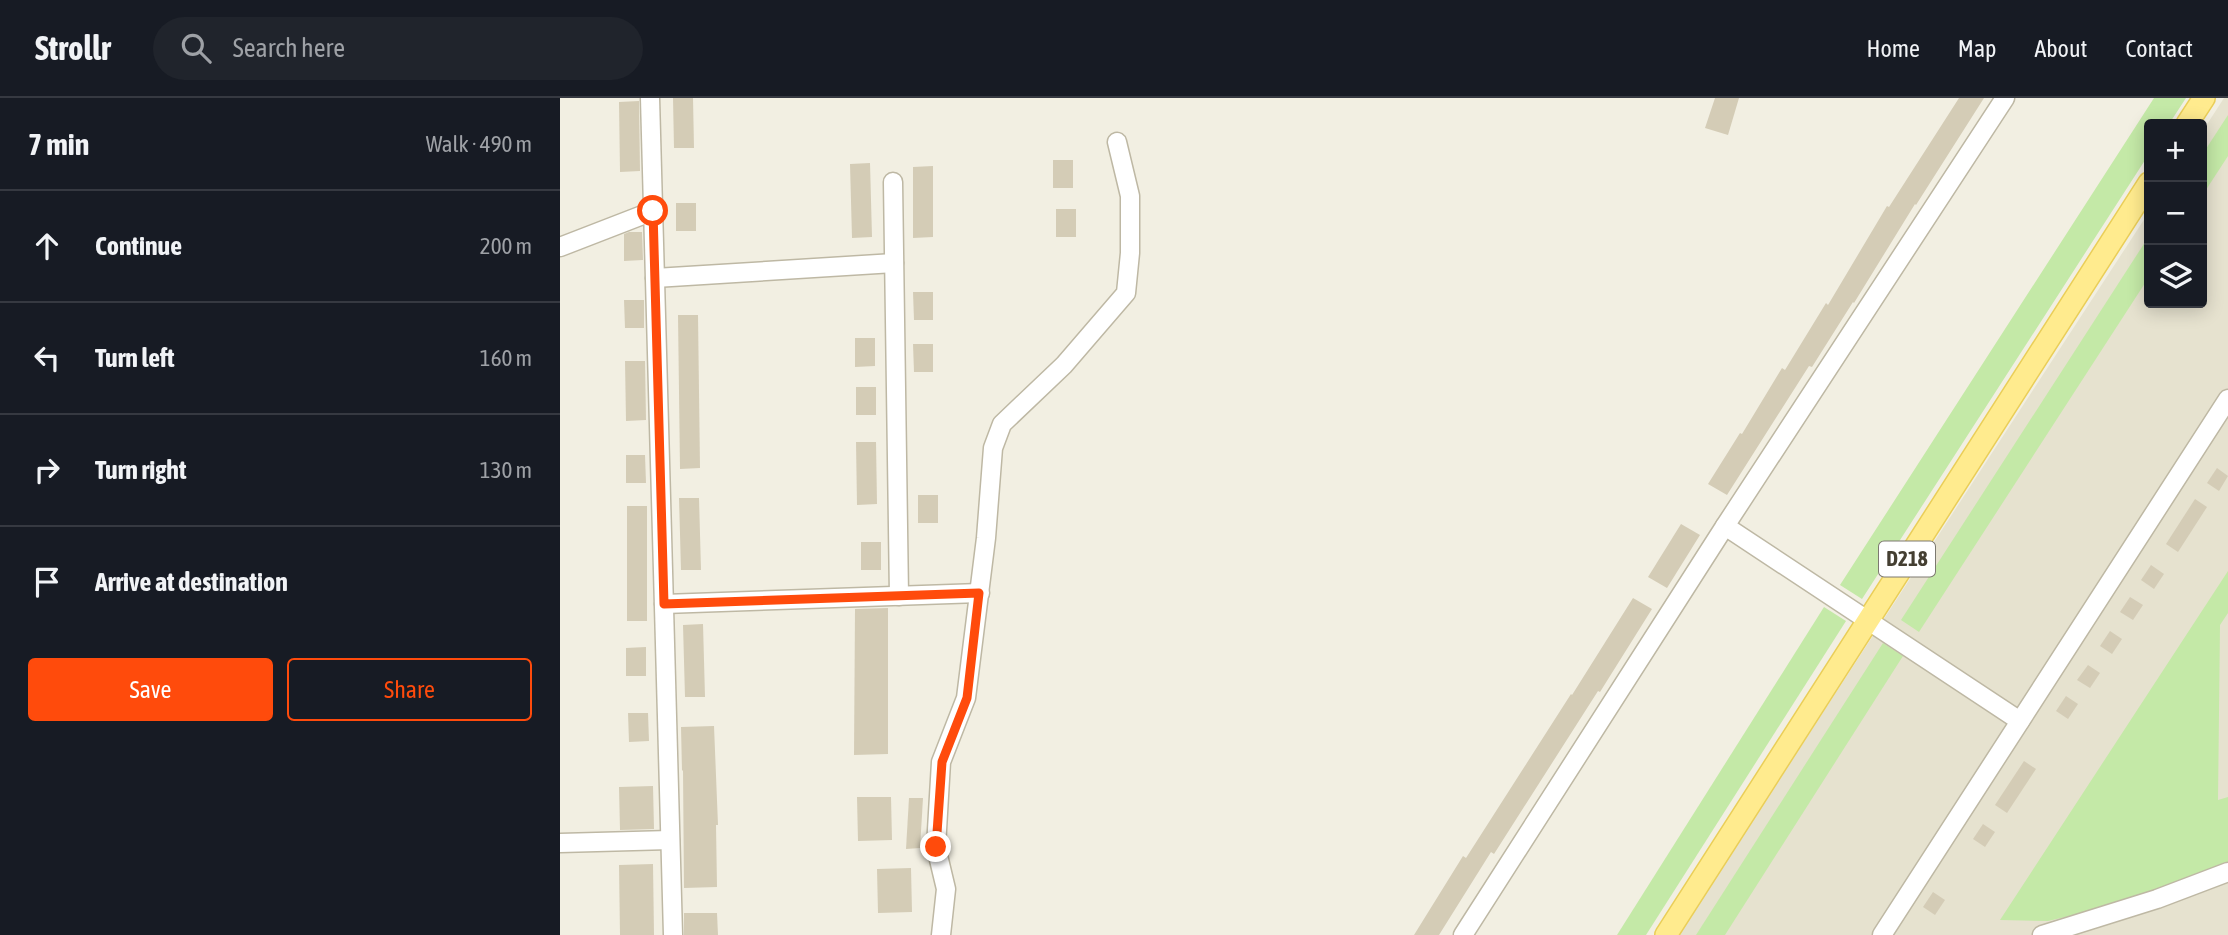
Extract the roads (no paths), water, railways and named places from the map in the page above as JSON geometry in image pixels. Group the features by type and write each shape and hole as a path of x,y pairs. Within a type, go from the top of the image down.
{"main road":[{"path":"2190,119 2204,98"},
{"name":"D218","path":"1666,935 2144,191"}],"street":[{"path":"650,98 673,935"},
{"path":"1463,935 1725,526 2005,98"},
{"path":"941,935 946,889 936,847 942,762 967,698 993,448 1002,424 1064,365 1126,293 1130,253 1130,195 1117,142"},
{"path":"893,182 899,596"},
{"path":"560,247 653,211"},
{"path":"655,278 894,263"},
{"path":"1882,935 2228,399"},
{"path":"1725,526 2020,720"},
{"path":"664,604 979,593"},
{"path":"560,843 670,840"},
{"path":"2042,935 2157,900 2228,872"}]}
